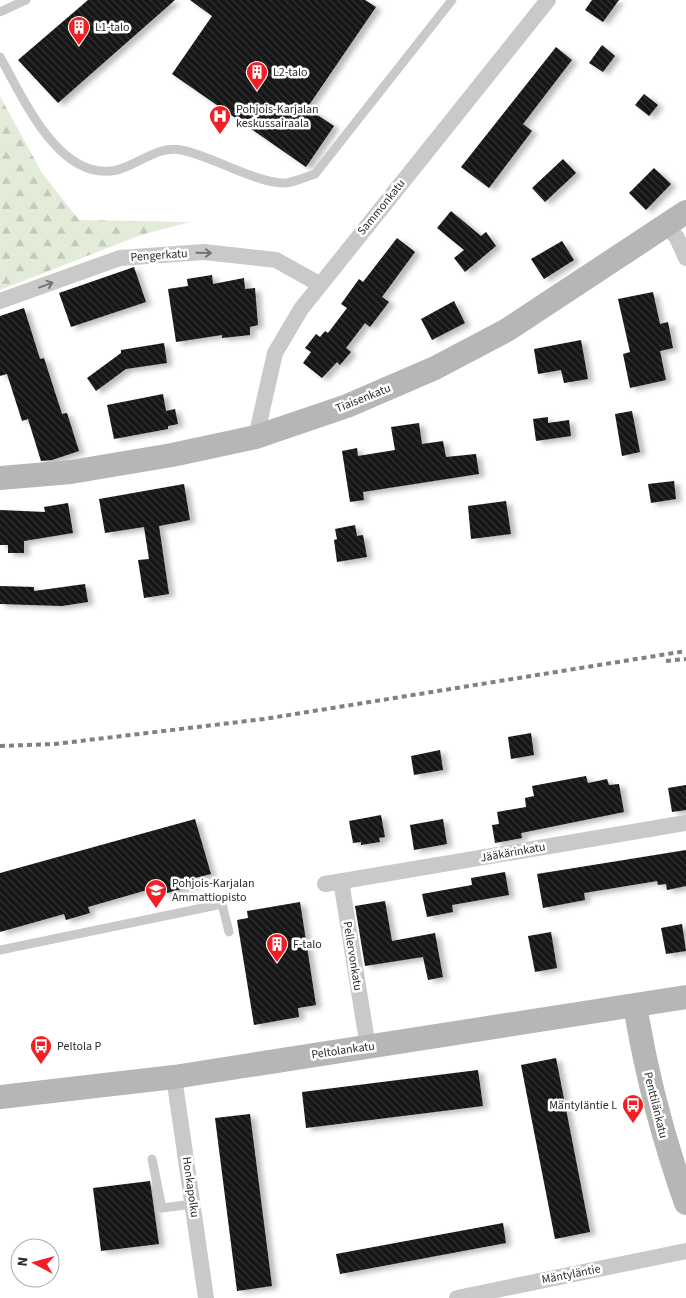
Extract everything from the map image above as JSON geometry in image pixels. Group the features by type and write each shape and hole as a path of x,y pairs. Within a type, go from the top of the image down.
{"street":[{"name":"Sammonkatu","path":"256,437 274,353 319,284 548,0"},
{"name":"Tiaisenkatu","path":"0,478 71,472 172,455 256,437 347,406 443,363 507,330 686,212"},
{"path":"667,225 677,238 686,258"},
{"name":"Pengerkatu","path":"0,301 120,258 204,252 276,260 319,284"},
{"name":"Jääkärinkatu","path":"333,883 686,823"},
{"name":"Pellervonkatu","path":"333,883 368,1047"},
{"name":"Peltolankatu","path":"0,1097 174,1077 686,997"},
{"name":"Penttilänkatu","path":"635,1005 644,1058 679,1165 686,1203"},
{"name":"Honkapolku","path":"174,1077 206,1298"},
{"name":"Mäntyläntie","path":"457,1298 515,1292 686,1251"}],"lane":[{"path":"0,12 26,0"},
{"path":"0,57 36,119 60,152 85,170 116,170 161,152 180,149 256,177 285,183 315,174 452,0"},
{"path":"0,950 222,904 229,932"},
{"path":"152,1159 162,1208 193,1204"}],"green space":[{"path":"0,96 42,173 79,220 190,222 141,235 0,290"}],"building":[{"name":"L1-talo","path":"88,0 175,0 58,103 18,60"},
{"name":"L2-talo","path":"190,0 365,0 376,7 307,108 334,126 306,167 172,74 212,16"},
{"path":"592,0 619,0 603,22 585,10"},
{"path":"602,45 615,56 603,72 589,63"},
{"path":"556,47 572,60 523,124 532,131 489,188 461,167"},
{"path":"644,94 658,105 649,116 635,105"},
{"path":"563,159 576,173 545,202 532,188"},
{"path":"654,168 671,184 646,210 629,193"},
{"path":"451,211 481,236 486,232 496,246 465,272 454,258 464,250 437,228"},
{"path":"397,238 415,252 382,297 389,302 370,327 365,323 346,348 351,352 340,365 337,362 322,378 303,363 311,352 305,348 316,334 320,337 325,331 328,333 347,308 341,304 359,279 363,282"},
{"path":"562,241 574,260 544,279 531,259"},
{"path":"134,267 146,302 71,327 59,293"},
{"path":"212,275 213,284 244,278 245,289 255,288 258,325 250,327 250,335 222,338 222,335 176,342 168,289 188,286 187,279"},
{"path":"653,292 660,324 668,322 673,348 660,351 666,380 630,388 623,354 630,352 618,299"},
{"path":"454,301 465,323 432,340 421,319"},
{"path":"24,308 40,359 44,358 62,414 67,413 79,451 52,460 41,461 28,419 22,421 7,374 0,376 0,316"},
{"path":"581,340 588,379 564,383 561,370 538,374 534,349"},
{"path":"164,343 167,363 126,369 96,391 87,378 121,353 121,350"},
{"path":"163,394 166,411 175,409 178,424 168,426 168,429 114,439 107,405"},
{"path":"632,411 640,452 622,456 615,414"},
{"path":"548,417 548,423 569,420 571,436 536,441 533,419"},
{"path":"419,423 422,444 443,441 446,457 476,454 479,474 363,492 364,500 350,502 342,451 357,448 358,456 395,450 391,427"},
{"path":"674,481 676,499 651,503 648,484"},
{"path":"184,484 190,520 159,526 169,594 144,598 138,560 149,559 144,527 105,533 99,499"},
{"path":"506,501 511,534 471,539 468,506"},
{"path":"68,503 73,533 24,541 24,553 8,553 8,545 0,545 0,510 45,512 44,507"},
{"path":"355,525 357,536 363,535 367,557 337,562 334,540 337,539 335,529"},
{"path":"85,584 88,602 62,606 0,604 0,586 34,587 34,591"},
{"path":"531,733 534,755 511,759 508,737"},
{"path":"440,750 443,770 414,775 411,756"},
{"path":"586,776 588,783 607,779 609,785 619,784 624,812 521,833 522,838 495,843 492,825 499,824 497,812 526,807 525,798 534,796 532,786"},
{"path":"686,785 686,810 672,812 668,788"},
{"path":"381,815 385,837 379,838 380,842 361,845 361,842 353,843 349,821"},
{"path":"195,819 211,874 195,878 197,885 163,894 161,886 88,907 90,913 66,920 64,914 0,932 0,873"},
{"path":"443,819 447,844 414,850 410,825"},
{"path":"686,850 686,886 667,890 666,884 658,885 657,881 584,893 585,900 543,908 537,874"},
{"path":"505,872 509,895 452,905 453,912 427,917 422,894 472,885 471,878"},
{"path":"385,901 392,941 435,933 443,977 428,980 423,957 365,966 355,906"},
{"name":"F-talo","path":"300,902 316,1005 298,1008 299,1017 254,1025 237,920 248,918 247,911"},
{"path":"682,924 686,951 666,954 661,928"},
{"path":"551,932 557,968 535,972 528,936"},
{"path":"556,1058 590,1232 555,1239 521,1065"},
{"path":"478,1070 483,1106 306,1128 302,1092"},
{"path":"250,1114 272,1286 237,1291 215,1118"},
{"path":"150,1181 159,1244 101,1251 93,1188"},
{"path":"503,1223 506,1243 340,1274 336,1254"}],"railway":[{"path":"0,746 55,744 264,719 686,651"},
{"path":"666,661 686,659"}],"place":[{"name":"L1-talo","path":"79,46"},
{"name":"L2-talo","path":"257,91"},
{"name":"Pohjois-Karjalan keskussairaala","path":"220,135"},
{"name":"Pohjois-Karjalan Ammattiopisto","path":"156,909"},
{"name":"F-talo","path":"277,963"},
{"name":"Peltola P","path":"41,1065"},
{"name":"Mäntyläntie L","path":"633,1124"}]}
